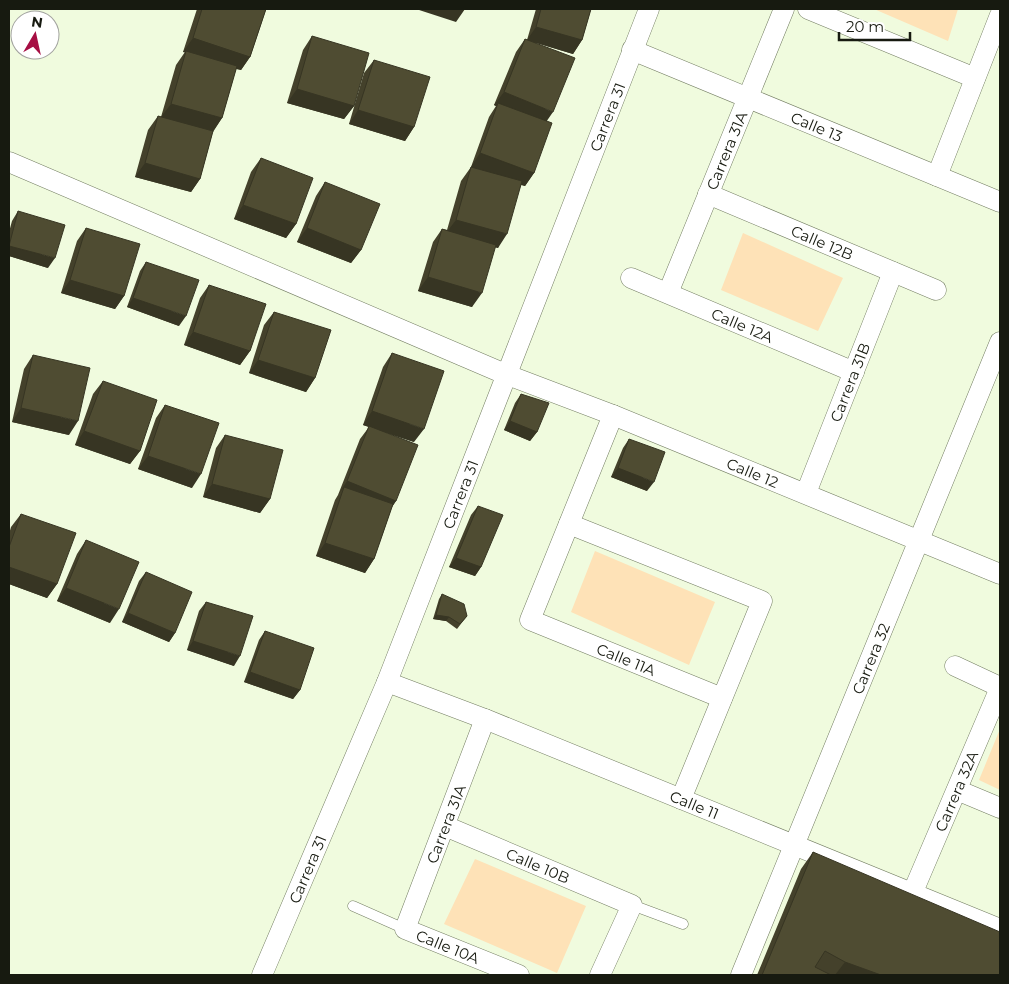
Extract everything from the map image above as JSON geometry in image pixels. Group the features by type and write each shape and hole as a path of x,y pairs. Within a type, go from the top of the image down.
{"street":[{"name":"Carrera 31","path":"262,975 387,682 505,374 649,9"},
{"name":"Carrera 31A","path":"668,293 784,9"},
{"path":"808,9 975,78"},
{"path":"937,176 1000,15"},
{"name":"Calle 13","path":"632,50 1000,202"},
{"name":"Calle 12","path":"9,162 505,374 613,415 1000,574"},
{"name":"Calle 12B","path":"708,194 936,290"},
{"name":"Carrera 31B","path":"806,493 893,272"},
{"name":"Calle 12A","path":"631,278 854,372"},
{"name":"Carrera 32","path":"741,975 1000,342"},
{"path":"613,415 569,524 762,601 681,799"},
{"name":"Calle 11A","path":"569,524 530,620 722,698"},
{"path":"955,666 1000,687"},
{"name":"Calle 11","path":"387,682 485,719 1000,929"},
{"name":"Carrera 32A","path":"912,894 1000,687"},
{"name":"Carrera 31A","path":"405,929 485,719"},
{"path":"957,790 1000,808"},
{"name":"Calle 10B","path":"445,826 632,904"},
{"path":"600,975 632,904"},
{"name":"Calle 10A","path":"405,929 519,975"}],"lane":[{"path":"632,904 683,924"},
{"path":"353,906 405,929"}],"shaded area":[{"path":"874,9 958,9 948,41"},
{"path":"743,233 843,278 818,331 721,290"},
{"path":"595,551 715,602 689,665 571,612"},
{"path":"1000,729 1000,790 979,780"},
{"path":"475,859 586,906 557,973 444,924"}],"building":[{"path":"202,9 266,9 250,57 193,38"},
{"path":"541,9 591,9 582,40 536,27"},
{"path":"312,36 369,53 354,106 297,89"},
{"path":"525,39 575,58 553,112 504,92"},
{"path":"186,51 237,66 222,118 171,104"},
{"path":"374,60 430,77 414,127 358,110"},
{"path":"498,103 552,123 534,173 480,153"},
{"path":"158,116 213,131 200,179 145,163"},
{"path":"261,158 313,178 296,224 243,205"},
{"path":"471,167 522,181 507,234 456,220"},
{"path":"325,182 380,204 361,250 307,228"},
{"path":"18,211 65,225 55,258 9,246"},
{"path":"86,228 140,244 124,296 70,280"},
{"path":"442,229 496,245 482,293 428,277"},
{"path":"146,262 199,280 186,316 133,298"},
{"path":"209,285 266,304 250,351 193,332"},
{"path":"274,312 331,330 315,378 258,360"},
{"path":"392,353 444,371 424,429 372,411"},
{"path":"33,355 90,368 78,421 21,408"},
{"path":"103,381 157,400 140,451 84,431"},
{"path":"521,394 549,403 537,432 510,421"},
{"path":"165,405 219,423 201,474 148,456"},
{"path":"369,426 418,445 396,501 347,481"},
{"path":"225,435 283,450 270,499 212,484"},
{"path":"629,439 665,452 654,482 618,468"},
{"path":"344,487 393,504 374,559 325,543"},
{"path":"478,506 503,515 481,567 456,558"},
{"path":"21,514 76,533 57,584 9,567 9,547"},
{"path":"86,540 139,562 119,609 66,588"},
{"path":"146,572 192,592 175,633 128,613"},
{"path":"442,594 464,604 467,616 460,624 449,617 436,615"},
{"path":"206,602 253,616 240,656 193,641"},
{"path":"265,631 314,648 300,690 250,672"},
{"path":"813,852 1000,932 1000,975 881,975 845,962 825,951 815,967 831,975 762,975"}]}
